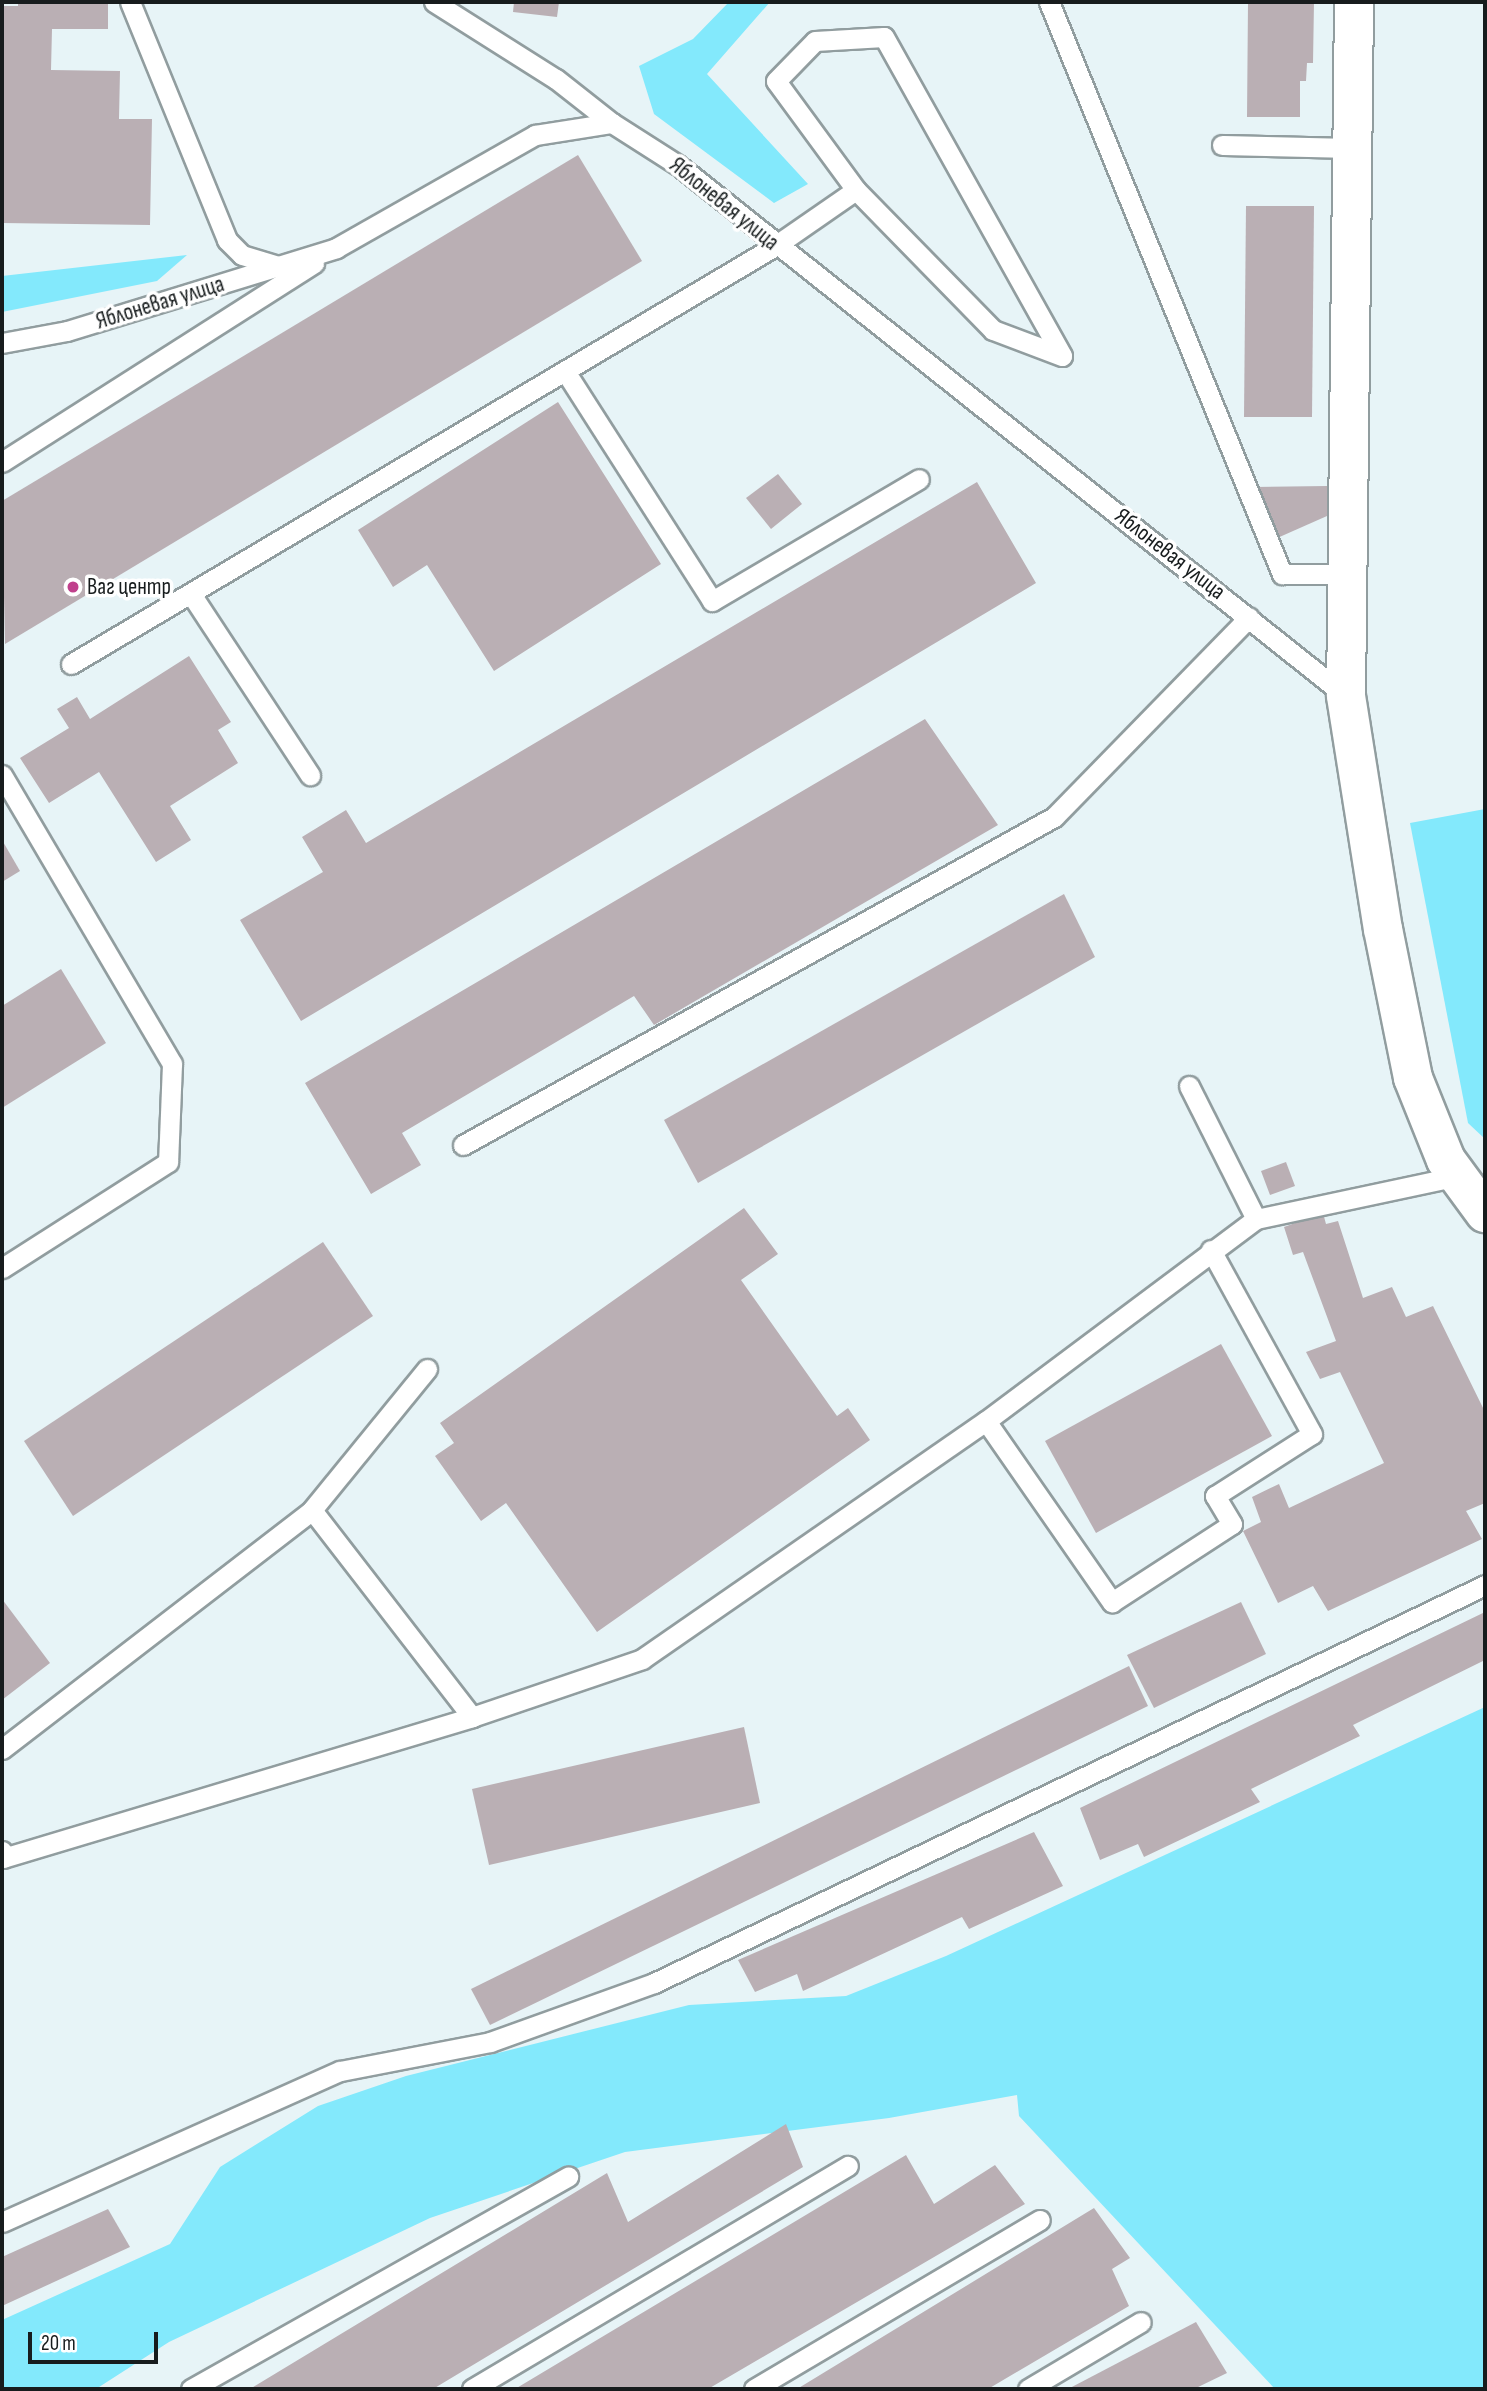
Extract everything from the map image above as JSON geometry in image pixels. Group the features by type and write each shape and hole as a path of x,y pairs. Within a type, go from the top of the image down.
{"street":[{"path":"1354,2 1346,696 1383,929 1413,1078 1446,1160 1485,1213"}],"lane":[{"path":"130,2 227,240 242,255 280,267"},
{"path":"434,2 556,79 612,123"},
{"path":"1049,2 1282,574 1347,575"},
{"path":"884,37 1062,356 993,330 856,190 776,81 815,41 884,37"},
{"name":"Яблоневая улица","path":"2,342 67,331 336,248 535,135 612,123 678,164 775,246 1250,617 1346,696"},
{"path":"1222,145 1352,148"},
{"path":"71,664 775,246 856,190"},
{"path":"2,462 336,248"},
{"path":"565,371 712,601 919,479"},
{"path":"191,594 310,775"},
{"path":"463,1146 1054,817 1250,617"},
{"path":"2,775 172,1064 168,1162 2,1268"},
{"path":"1189,1086 1256,1219"},
{"path":"2,1851 3,1858 472,1717 642,1659 986,1421 1211,1250 1256,1219 1458,1176"},
{"path":"986,1421 1112,1602 1232,1524 1215,1496 1312,1434 1211,1250"},
{"path":"2,1749 312,1510 427,1369"},
{"path":"312,1510 472,1717"},
{"path":"2,2222 340,2071 489,2042 654,1983 1485,1586"},
{"path":"472,2389 848,2166"},
{"path":"191,2389 568,2177"},
{"path":"754,2389 1040,2220"},
{"path":"1028,2389 1141,2322"}],"shaded area":[{"path":"729,2 770,2 707,74 808,184 774,203 654,114 639,66 693,39"},
{"path":"187,255 157,281 2,312 2,276"},
{"path":"1485,809 1485,1139 1468,1123 1410,823"},
{"path":"1485,1707 1485,2389 1275,2389 1019,2116 1017,2095 889,2118 625,2152 430,2218 169,2342 96,2389 2,2389 2,2320 170,2244 220,2167 318,2106 406,2076 689,2005 846,1996 946,1956"}],"building":[{"path":"18,2 108,2 108,29 52,29 51,70 120,71 119,119 152,119 150,225 2,223 2,6 18,6"},
{"path":"514,2 559,2 557,17 513,12"},
{"path":"1248,2 1314,2 1313,63 1307,63 1306,81 1300,81 1300,117 1247,117"},
{"path":"578,155 642,261 5,644 2,501"},
{"path":"1246,206 1314,206 1312,417 1244,417"},
{"path":"558,402 661,564 494,671 427,565 393,587 358,530"},
{"path":"778,474 802,504 771,529 746,498"},
{"path":"977,482 1036,583 301,1021 240,920 323,872 302,837 346,810 366,843"},
{"path":"1327,486 1327,516 1275,539 1254,487"},
{"path":"189,656 231,722 218,730 238,763 170,806 191,840 156,862 99,772 49,803 20,758 69,728 57,709 77,697 90,719"},
{"path":"925,719 998,825 654,1025 634,996 402,1133 421,1165 371,1194 305,1083"},
{"path":"2,840 20,871 2,882"},
{"path":"1064,894 1095,957 698,1183 664,1120"},
{"path":"61,969 106,1043 2,1108 2,1006"},
{"path":"1286,1162 1295,1186 1270,1195 1261,1171"},
{"path":"744,1208 778,1254 741,1280 837,1416 848,1408 870,1440 597,1632 506,1503 481,1521 435,1456 454,1443 440,1423"},
{"path":"1323,1213 1326,1224 1338,1221 1363,1298 1392,1287 1406,1317 1433,1306 1485,1412 1485,1503 1466,1511 1482,1539 1328,1611 1313,1586 1278,1603 1243,1531 1261,1522 1252,1497 1279,1484 1289,1508 1384,1463 1340,1372 1320,1379 1306,1352 1336,1341 1303,1252 1293,1255 1284,1227"},
{"path":"323,1242 373,1316 73,1516 24,1441"},
{"path":"1221,1344 1272,1436 1096,1533 1045,1441"},
{"path":"2,1599 50,1663 2,1700"},
{"path":"1241,1602 1266,1654 1154,1708 1127,1655"},
{"path":"1485,1612 1485,1660 1353,1725 1360,1736 1251,1789 1260,1802 1144,1857 1138,1844 1100,1860 1080,1808"},
{"path":"1129,1666 1148,1706 490,2025 471,1989"},
{"path":"744,1727 760,1803 489,1865 472,1789"},
{"path":"1034,1832 1063,1886 969,1929 962,1917 803,1991 797,1974 755,1992 738,1960"},
{"path":"786,2124 803,2167 433,2389 250,2389 607,2173 628,2222"},
{"path":"906,2155 934,2204 995,2165 1025,2204 708,2389 515,2389"},
{"path":"1094,2208 1130,2258 1112,2269 1129,2306 988,2389 797,2389"},
{"path":"108,2209 130,2247 2,2306 2,2257"},
{"path":"1196,2322 1227,2373 1194,2389 1068,2389"}],"place":[{"name":"Ваг центр","path":"73,587"}]}
